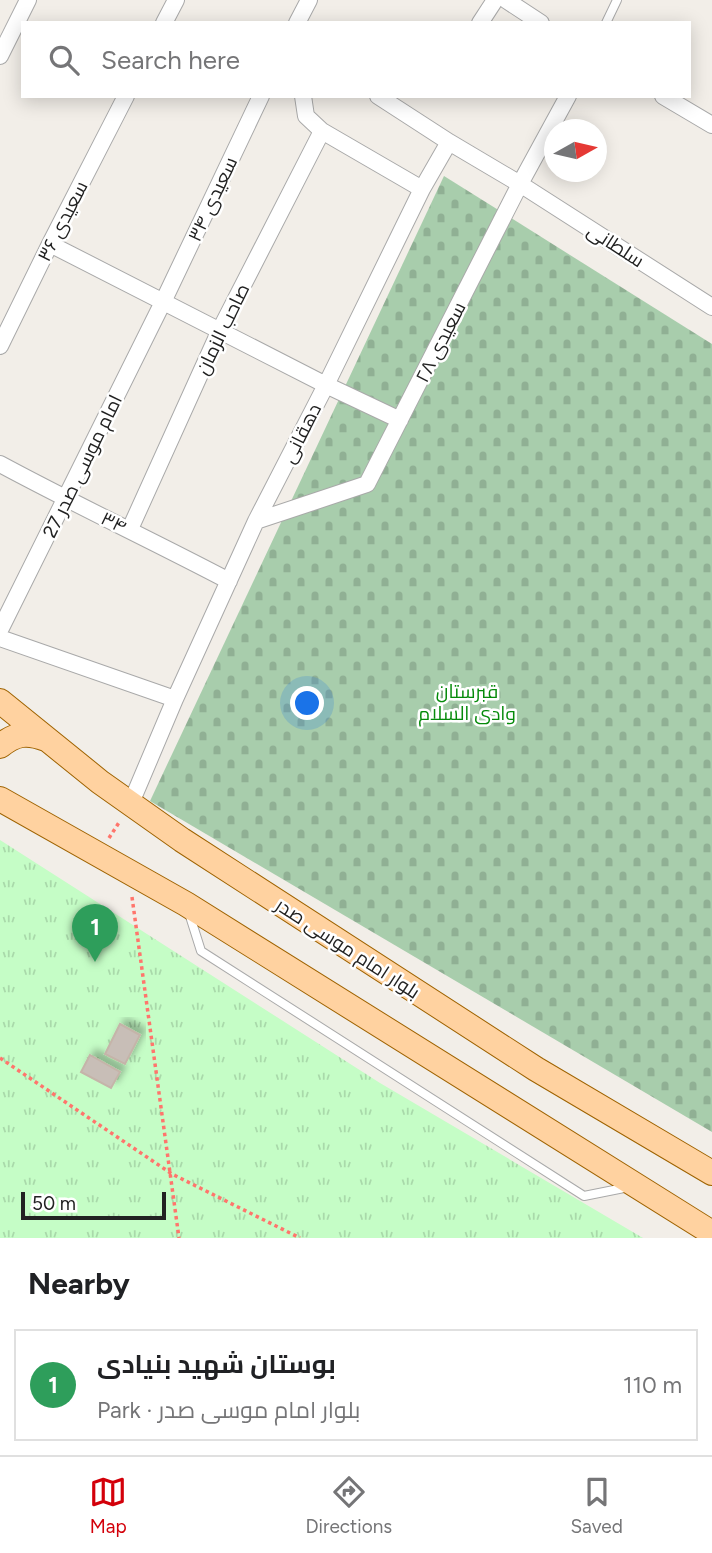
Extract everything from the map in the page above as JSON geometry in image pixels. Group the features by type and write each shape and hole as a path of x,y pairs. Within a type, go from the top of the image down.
{"main road":[{"name":"بلوار امام موسی صدر","path":"0,701 100,782 182,841 536,1069 712,1173"},
{"path":"0,746 15,736 31,734 47,739"},
{"path":"2,799 186,904 712,1233"}],"street":[{"path":"0,56 28,0"},
{"path":"165,21 176,0"},
{"path":"298,21 309,0"},
{"path":"481,21 495,0"},
{"path":"506,0 538,21"},
{"name":"سعیدی ۳۶","path":"0,345 125,98"},
{"name":"سعیدی ۳۴","path":"163,302 260,98"},
{"path":"303,98 306,116 322,131 422,189"},
{"path":"380,98 520,184"},
{"name":"سعیدی ۲۸","path":"256,521 367,484 520,184 567,98"},
{"path":"666,98 712,125"},
{"name":"صاحب الزمان","path":"130,529 220,330 322,131"},
{"name":"دهقانی","path":"131,803 175,698 256,521 422,189 449,142"},
{"name":"سلطانی","path":"520,184 712,307"},
{"path":"50,244 400,420"},
{"name":"امام موسی صدر 27","path":"0,630 163,302"},
{"name":"۳۴","path":"0,464 229,581"},
{"path":"0,638 175,698"}],"lane":[{"path":"607,21 617,0"},
{"path":"186,904 201,951 584,1196 636,1186"}],"path":[{"path":"99,855 131,803"},
{"path":"128,871 179,1238"},
{"path":"0,1058 172,1174 300,1238"}],"green space":[{"name":"قبرستان وادی السلام","path":"444,176 712,344 712,1132 150,801"},
{"path":"0,840 380,1083 643,1238 0,1238"}],"building":[{"path":"120,1024 140,1035 125,1064 105,1054"},
{"path":"90,1055 120,1072 111,1088 81,1072"}],"place":[{"name":"بوستان شهید بنیادی","path":"95,962"}]}
